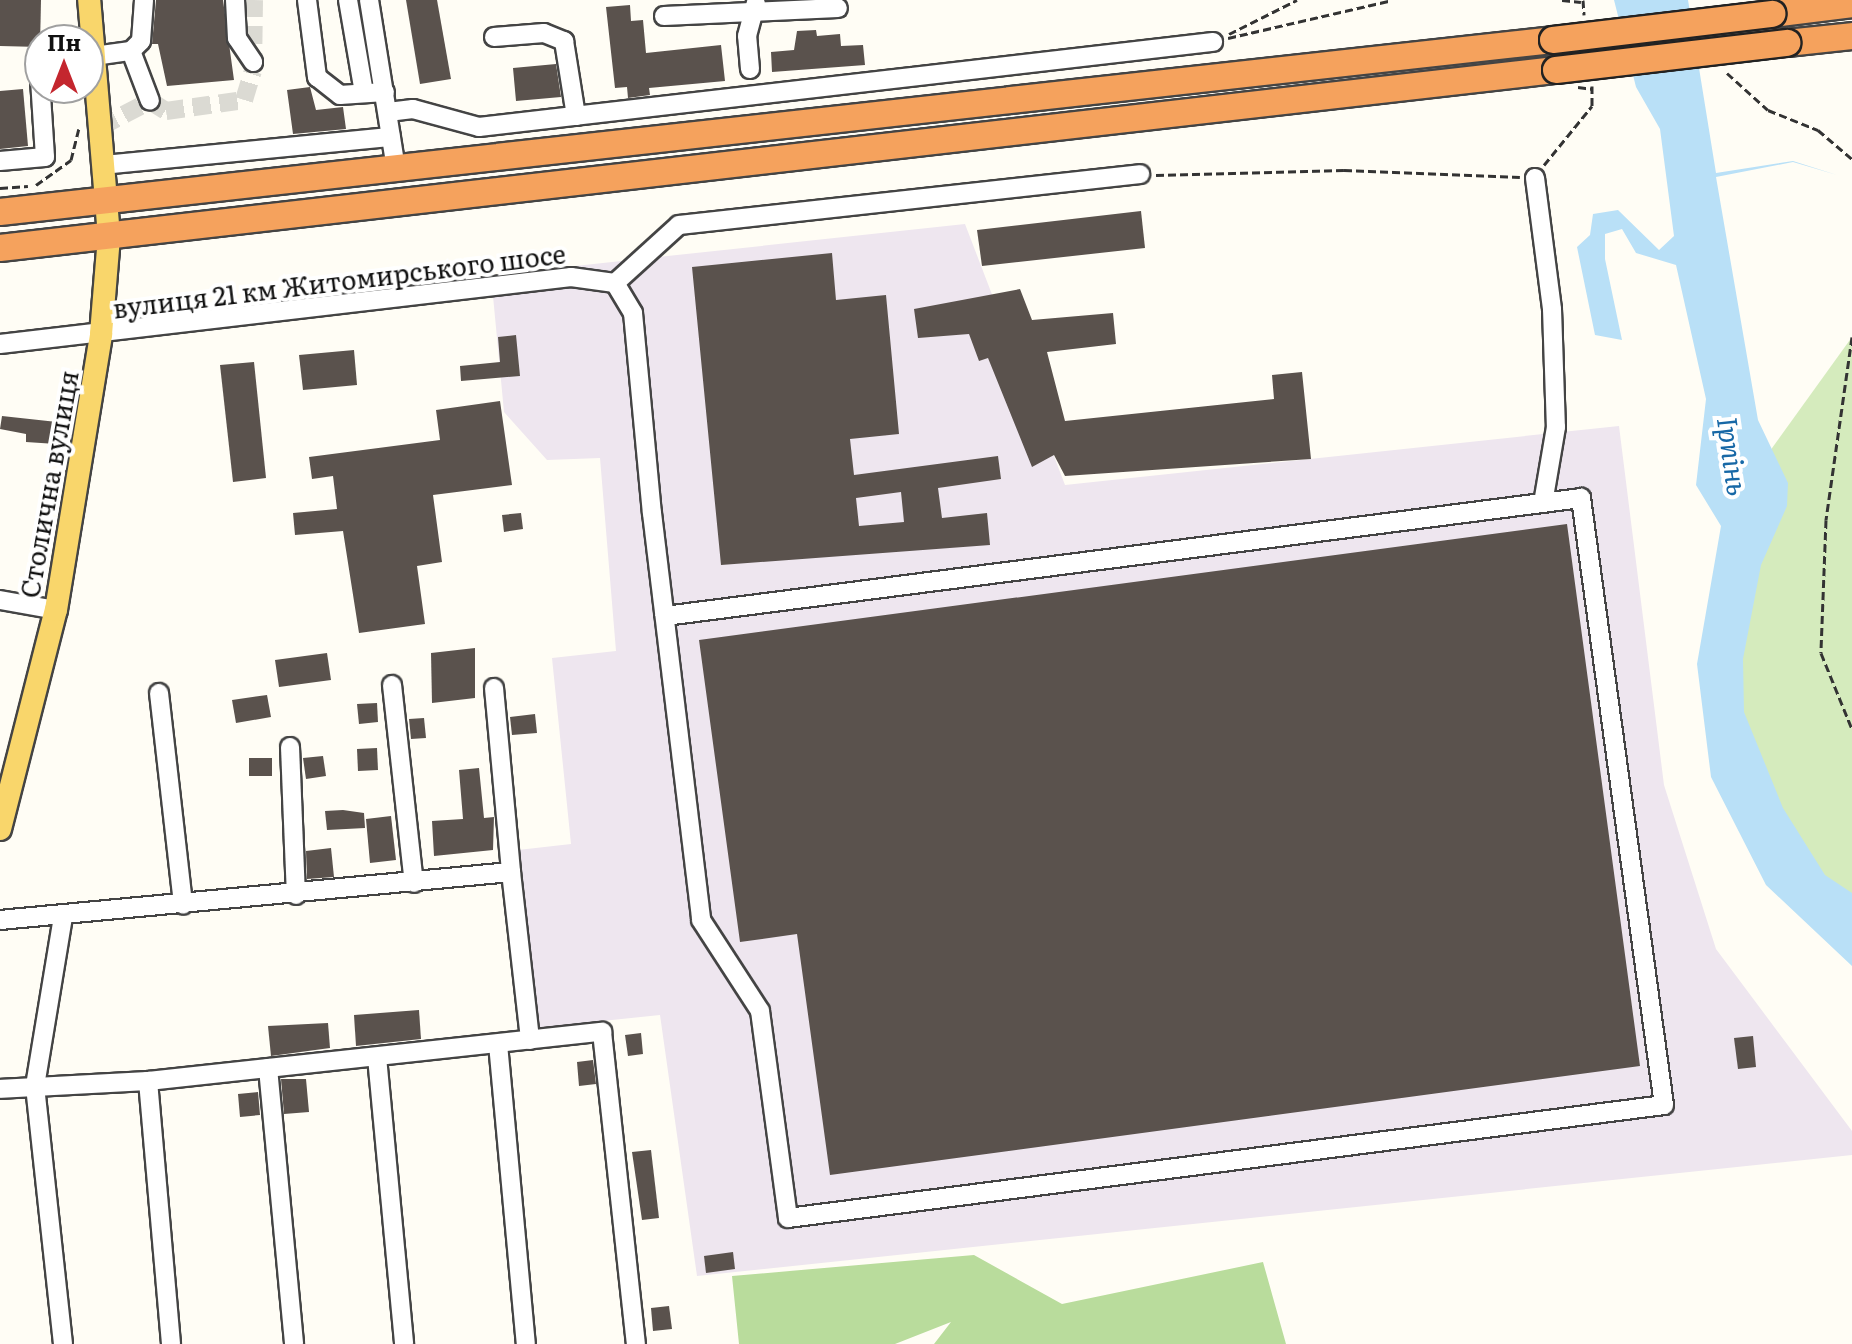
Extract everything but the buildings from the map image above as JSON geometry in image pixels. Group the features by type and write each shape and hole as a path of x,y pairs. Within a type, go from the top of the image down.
{"highway":[{"path":"0,212 1553,40 1852,4"},
{"path":"0,248 1852,36"}],"main road":[{"name":"Столична вулиця","path":"89,0 90,24"},
{"name":"Столична вулиця","path":"0,829 56,610 101,334 109,236 97,104"}],"street":[{"path":"104,63 131,51 144,31 144,0"},
{"path":"235,0 237,38 253,62"},
{"path":"307,0 317,77 340,95 385,92"},
{"path":"348,0 364,93"},
{"path":"369,0 396,169"},
{"path":"664,16 745,6 838,8"},
{"path":"745,6 750,69"},
{"path":"494,37 544,33 564,41 576,116"},
{"path":"388,112 413,109 479,127 1213,42"},
{"path":"131,51 150,101"},
{"path":"0,161 45,157 42,104"},
{"path":"103,165 391,137"},
{"path":"665,616 1581,498 1664,1105 788,1218 760,1011 701,920 665,616 633,313 615,283 679,225 1140,174"},
{"path":"1535,178 1552,309 1556,427 1543,503"},
{"name":"вулиця 21 км Житомирського шосе","path":"0,344 571,277 615,283"},
{"path":"0,600 56,610"},
{"path":"392,685 414,883"},
{"path":"494,688 530,1040"},
{"path":"159,693 183,905"},
{"path":"290,747 296,895"},
{"path":"0,920 63,917 511,872"},
{"path":"63,917 35,1086 63,1344"},
{"path":"0,1089 148,1081 602,1032 636,1344"},
{"path":"498,1044 526,1344"},
{"path":"377,1057 404,1344"},
{"path":"268,1068 294,1344"},
{"path":"148,1081 171,1344"}],"path":[{"path":"1213,42 1297,0"},
{"path":"1213,42 1392,0"},
{"path":"1562,0 1567,3 1583,1 1586,31"},
{"path":"1567,3 1569,17"},
{"path":"1724,60 1735,87 1818,130 1852,159"},
{"path":"1140,174 1344,170 1535,178 1592,106 1591,74"},
{"path":"1578,91 1593,89"},
{"path":"1852,337 1826,520 1821,653 1852,729"}],"shaded area":[{"path":"965,224 1065,485 1619,426 1664,785 1716,949 1852,1131 1852,1155 697,1276 660,1015 535,1028 518,850 571,844 552,658 616,651 600,458 547,460 504,412 491,275"}],"green space":[{"path":"1852,337 1852,928 1737,771 1744,487"},
{"path":"974,1255 1062,1304 1263,1262 1286,1344 934,1344 951,1322 895,1344 739,1344 732,1276"}],"water":[{"name":"Ірпінь","path":"1614,0 1688,0 1716,173 1793,161 1837,175 1793,162 1716,177 1758,420 1788,483 1787,506 1761,565 1743,659 1744,712 1783,808 1825,875 1852,893 1852,966 1766,885 1711,777 1697,664 1721,526 1696,485 1706,399 1676,265 1636,253 1622,229 1605,234 1605,259 1622,340 1595,335 1577,247 1590,235 1593,214 1618,210 1659,250 1674,236 1660,129 1636,87"}],"tunnel":[{"path":"100,127 150,101 166,111 244,100 253,71 254,0"}]}
